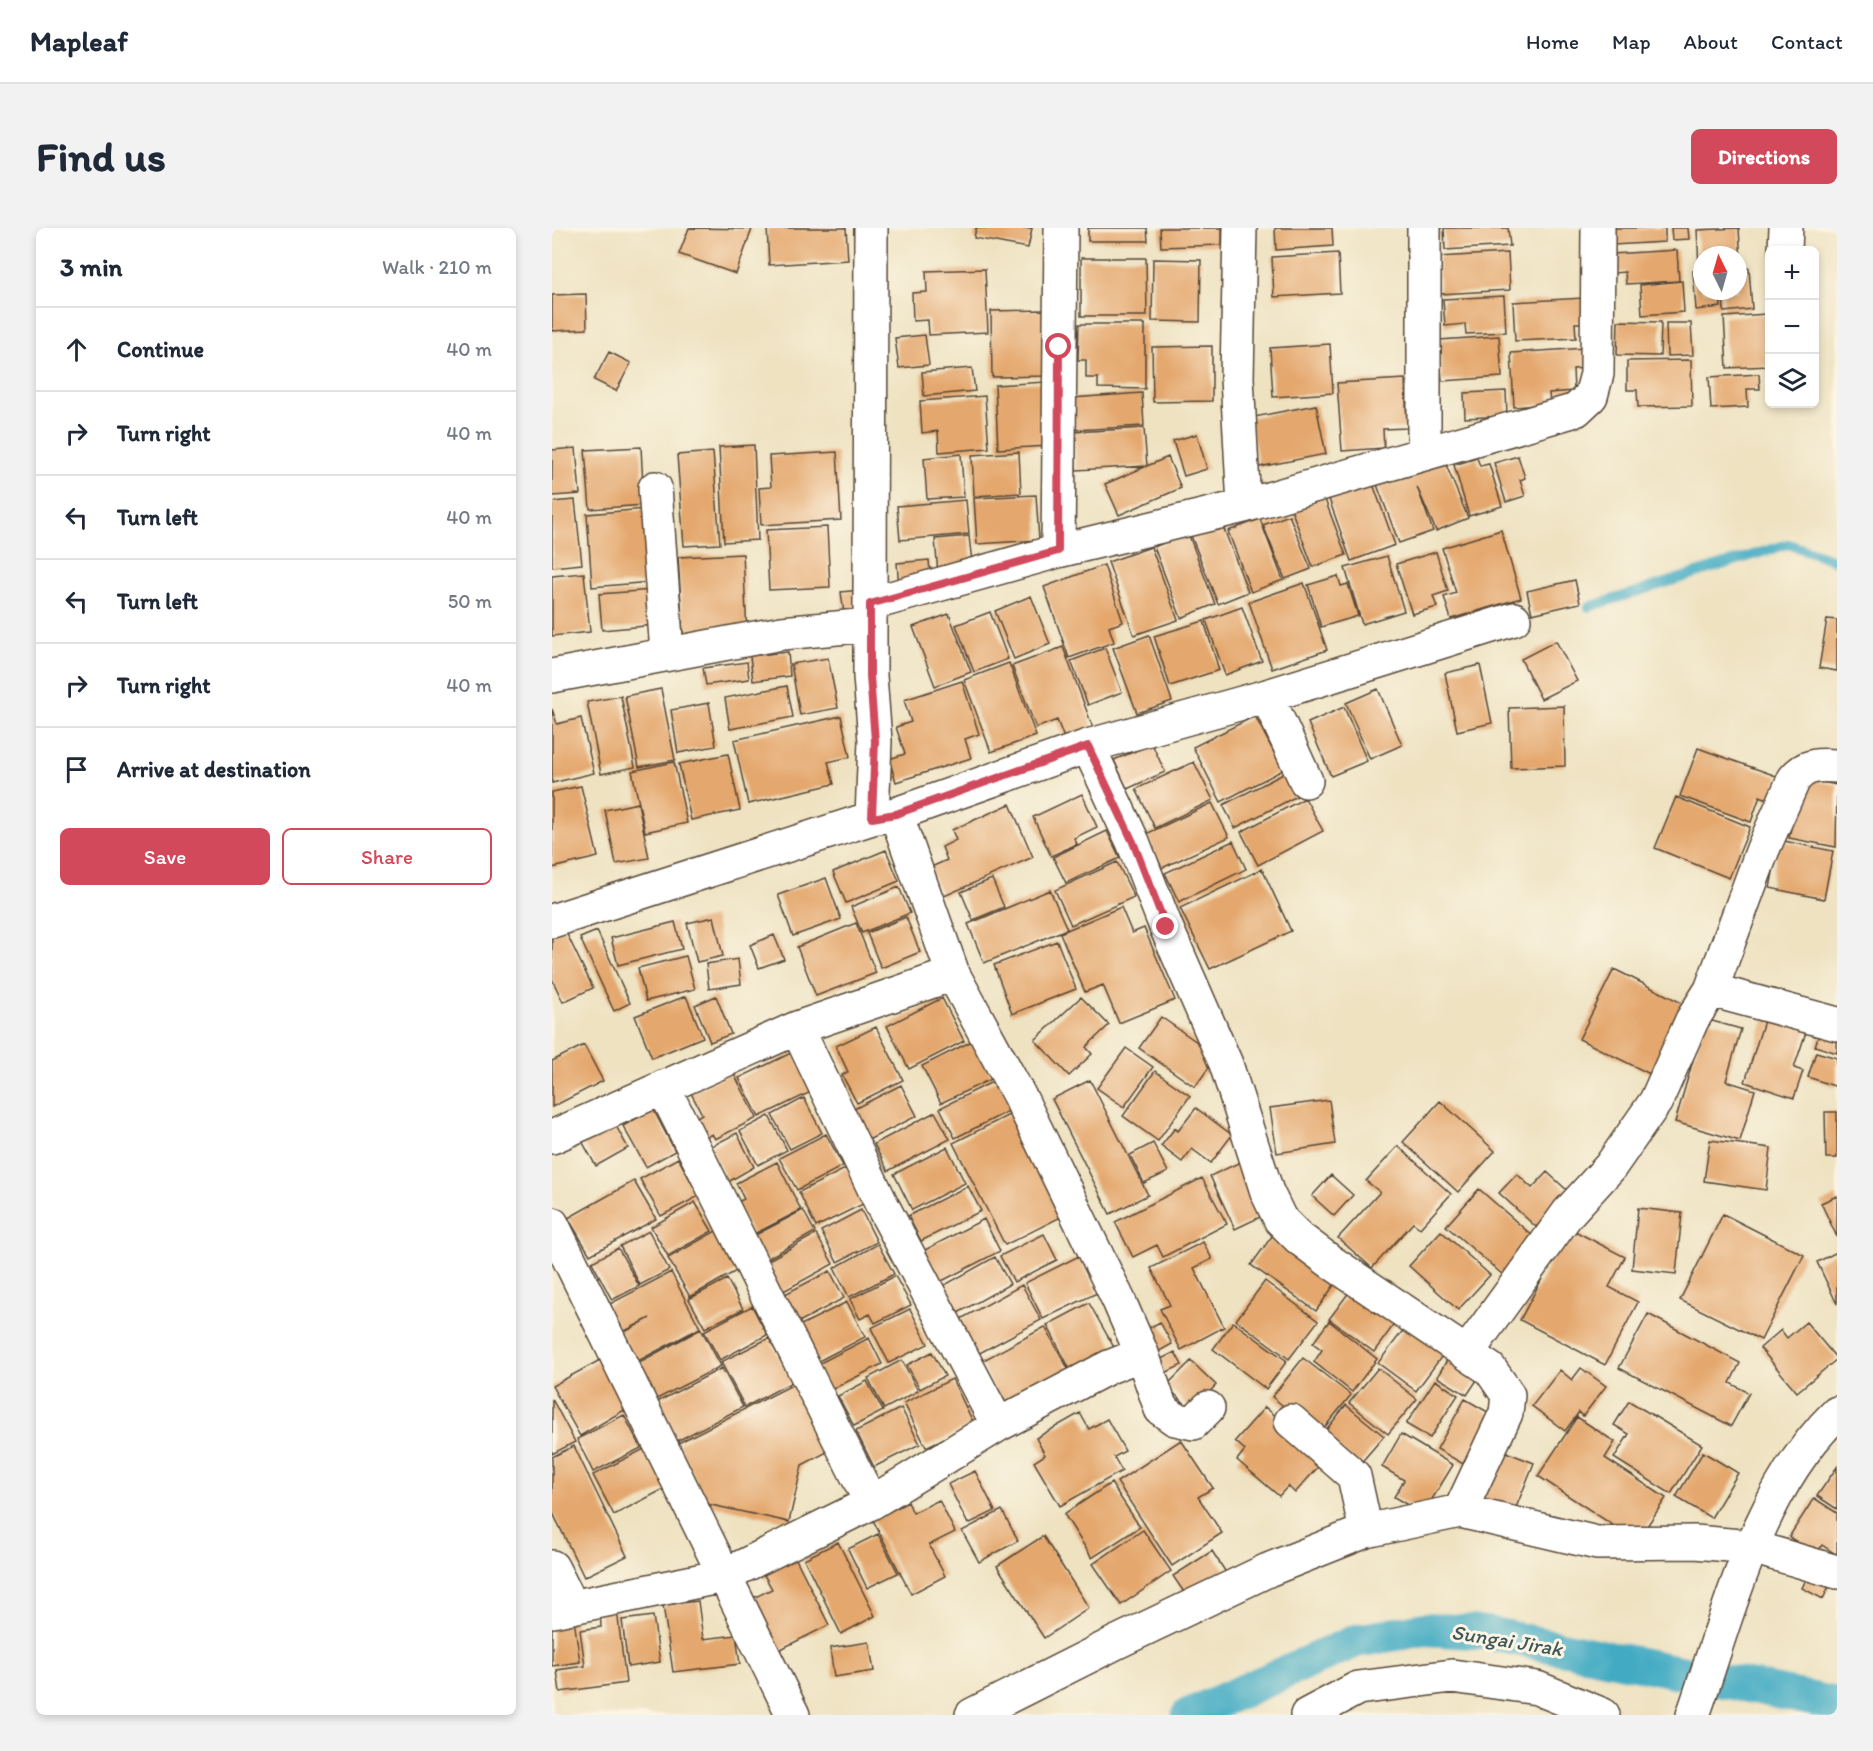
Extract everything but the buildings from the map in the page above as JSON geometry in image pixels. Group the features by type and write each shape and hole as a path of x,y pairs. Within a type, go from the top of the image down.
{"street":[{"path":"871,228 870,615 875,741 884,816 953,974 1022,1101 1119,1301 1142,1354 1161,1409 1175,1419 1193,1423 1208,1407"},
{"path":"1058,551 1061,228"},
{"path":"1240,228 1237,378 1244,506"},
{"path":"1424,228 1424,454"},
{"path":"552,675 870,615 1058,551 1244,506 1576,410 1591,396 1597,374 1598,228"},
{"path":"1785,246 1786,228"},
{"path":"655,488 667,653"},
{"path":"552,921 884,816 1088,746 1267,696 1514,619"},
{"path":"1267,696 1306,781"},
{"path":"1088,746 1133,842 1166,927 1226,1064 1267,1192 1280,1219 1299,1238 1331,1262 1490,1369 1501,1381 1508,1395 1506,1413 1460,1511"},
{"path":"1467,1353 1568,1213 1610,1167 1656,1101 1692,1020 1711,990 1763,849 1794,779 1801,770 1814,765 1837,766"},
{"path":"552,1137 797,1028 953,974"},
{"path":"1711,990 1837,1024"},
{"path":"797,1028 882,1205 998,1425"},
{"path":"663,1087 871,1503"},
{"path":"552,1224 723,1576 794,1715"},
{"path":"552,1567 562,1608 723,1576 871,1503 998,1425 1109,1367 1142,1354"},
{"path":"1693,1715 1748,1560 1785,1477 1805,1447 1837,1413"},
{"path":"1291,1421 1354,1476 1366,1532"},
{"path":"972,1715 1115,1642 1268,1570 1366,1532 1460,1511 1597,1543 1695,1542 1748,1560 1837,1572"},
{"path":"1307,1715 1358,1688 1452,1676 1537,1688 1603,1715"}],"waterway":[{"path":"1589,607 1788,544 1837,561"},
{"name":"Sungai Jirak","path":"1188,1715 1356,1641 1425,1629 1487,1633 1837,1704"}],"route":[{"path":"1059,347 1058,551 870,604 870,676 875,741 872,818 896,814 1088,746 1133,842 1166,927"}]}
